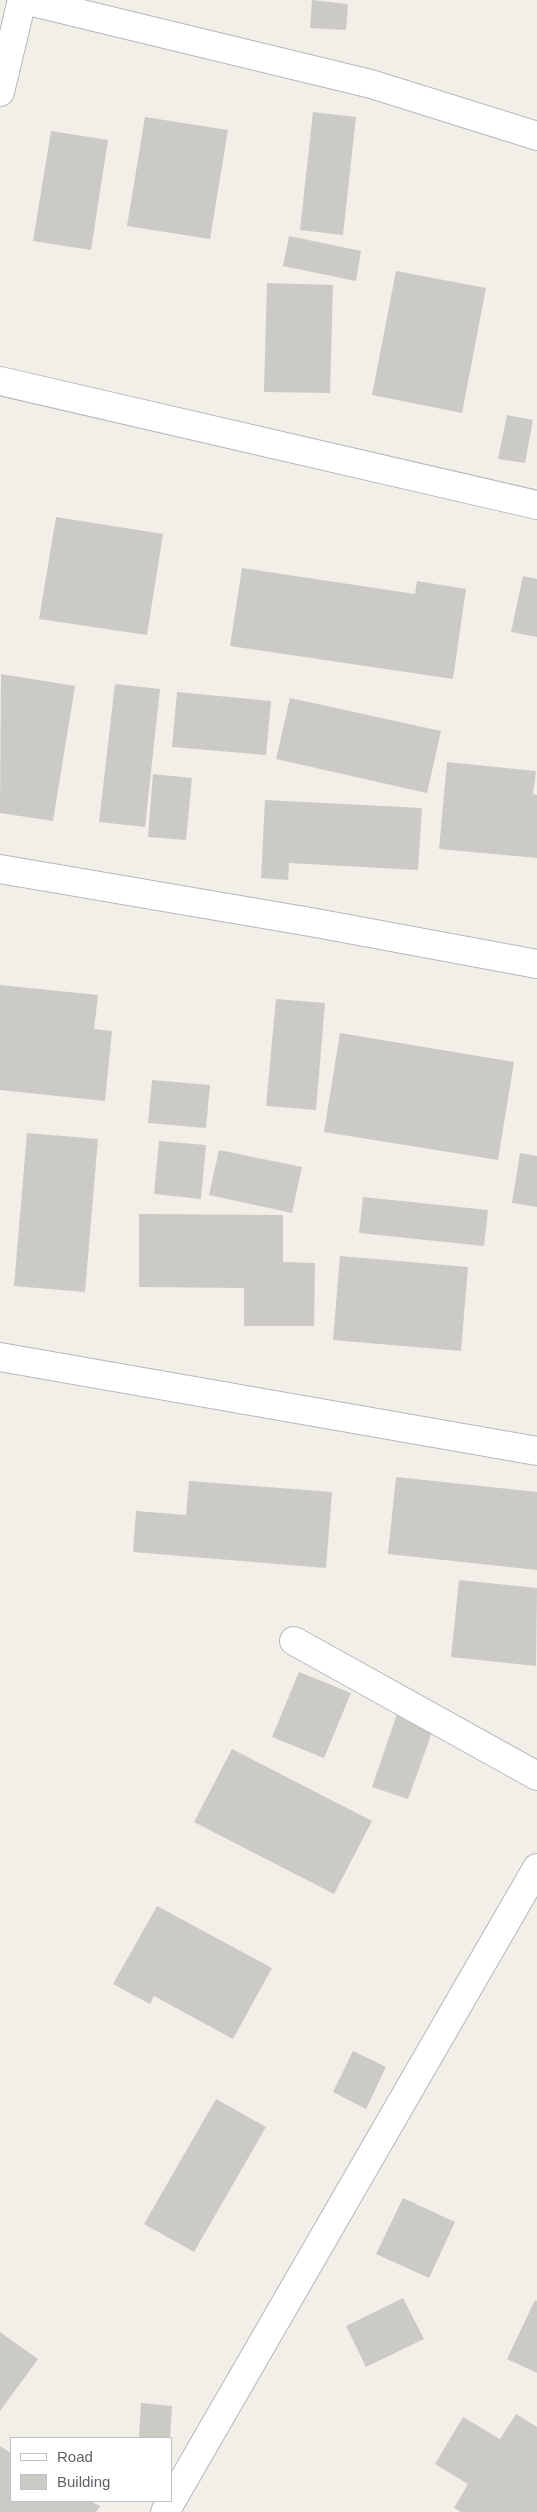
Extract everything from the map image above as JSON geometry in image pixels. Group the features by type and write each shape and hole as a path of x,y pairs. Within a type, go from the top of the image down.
{"street":[{"path":"0,92 23,0 371,84 537,136"},
{"path":"0,380 537,505"},
{"path":"0,869 316,923 537,964"},
{"path":"0,1357 537,1451"},
{"path":"294,1641 537,1776"},
{"path":"172,2500 537,1868"}],"building":[{"path":"312,0 348,4 346,30 310,28"},
{"path":"313,112 356,117 343,235 300,230"},
{"path":"145,117 228,130 210,239 127,226"},
{"path":"51,131 108,140 91,250 33,241"},
{"path":"289,236 361,251 356,281 283,266"},
{"path":"396,271 486,288 462,413 372,395"},
{"path":"267,283 333,285 330,393 264,392"},
{"path":"507,415 533,420 525,463 498,459"},
{"path":"56,517 163,534 147,635 39,619"},
{"path":"242,568 415,594 417,581 466,589 453,679 230,646"},
{"path":"523,576 537,579 537,637 511,632"},
{"path":"1,674 75,686 53,821 0,813"},
{"path":"115,684 160,689 145,827 99,822"},
{"path":"177,692 271,701 266,755 172,747"},
{"path":"290,698 441,731 427,793 276,759"},
{"path":"447,762 536,771 533,794 537,795 537,858 439,849"},
{"path":"153,774 192,778 186,840 148,837"},
{"path":"265,800 422,808 418,870 289,863 288,880 261,878"},
{"path":"0,985 98,995 94,1029 112,1031 105,1101 0,1090"},
{"path":"276,999 325,1003 316,1110 266,1106"},
{"path":"340,1033 514,1062 498,1160 324,1132"},
{"path":"152,1080 210,1085 206,1128 148,1123"},
{"path":"27,1133 98,1139 85,1292 14,1286"},
{"path":"159,1141 206,1145 201,1199 154,1194"},
{"path":"219,1150 302,1167 292,1213 209,1195"},
{"path":"520,1153 537,1156 537,1207 512,1203"},
{"path":"363,1197 488,1210 484,1246 359,1233"},
{"path":"139,1214 283,1215 283,1262 315,1263 314,1326 244,1326 244,1288 139,1287"},
{"path":"340,1256 468,1267 461,1351 333,1340"},
{"path":"396,1477 537,1492 537,1570 388,1554"},
{"path":"189,1481 332,1492 326,1568 133,1552 136,1511 186,1515"},
{"path":"459,1580 537,1588 536,1666 451,1657"},
{"path":"299,1672 351,1693 324,1758 272,1737"},
{"path":"398,1711 435,1724 408,1799 372,1787"},
{"path":"232,1749 372,1821 334,1894 194,1822"},
{"path":"157,1906 272,1968 233,2039 154,1996 150,2004 113,1984"},
{"path":"353,2051 386,2067 366,2109 333,2092"},
{"path":"216,2099 266,2127 194,2252 144,2224"},
{"path":"403,2198 455,2222 429,2278 376,2254"},
{"path":"403,2298 424,2339 366,2367 346,2326"},
{"path":"535,2300 537,2301 537,2373 507,2359"},
{"path":"0,2332 38,2359 0,2411"},
{"path":"141,2403 172,2406 170,2437 139,2437"},
{"path":"516,2414 537,2427 537,2512 461,2512 454,2508 468,2484 435,2464 463,2417 500,2439"},
{"path":"0,2446 10,2452 10,2502 92,2502 100,2506 96,2512 0,2512"}]}
